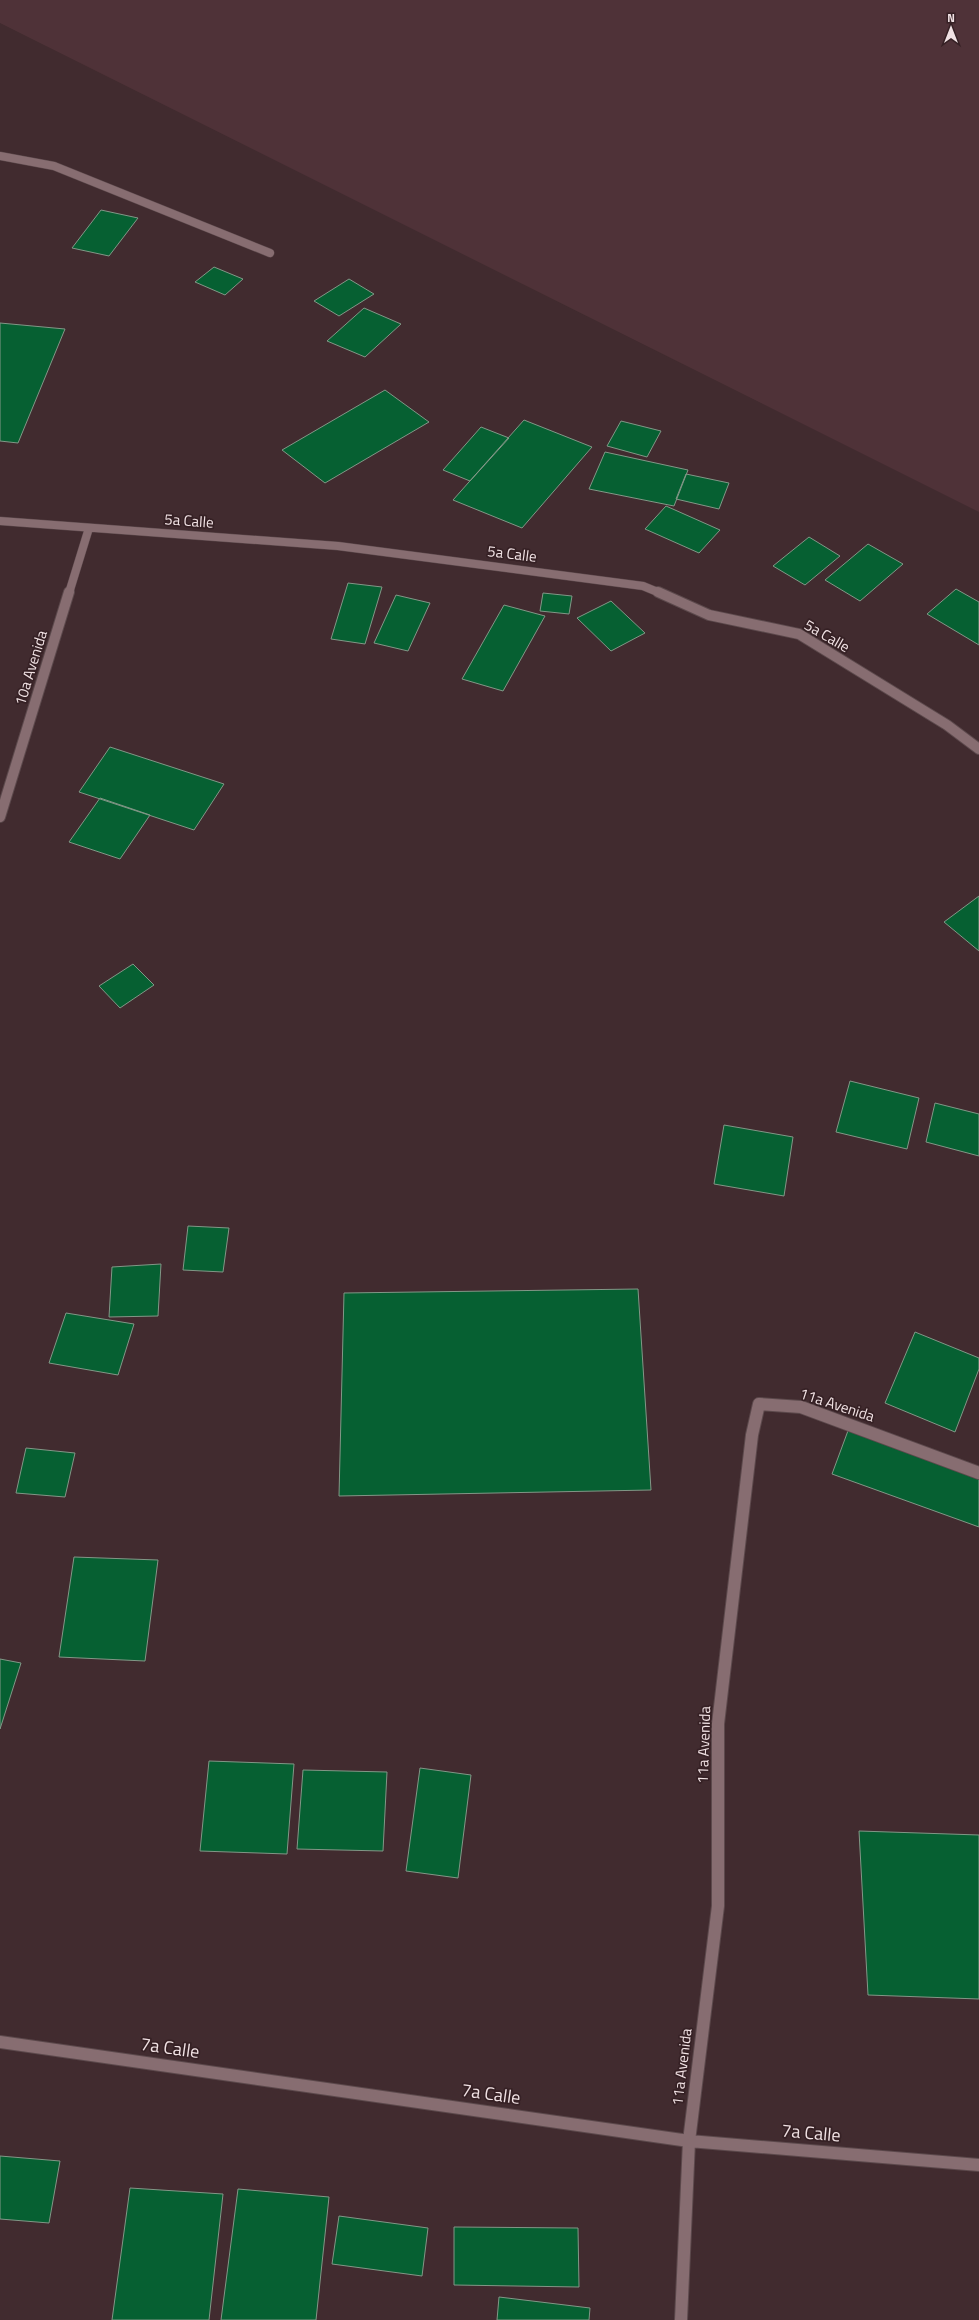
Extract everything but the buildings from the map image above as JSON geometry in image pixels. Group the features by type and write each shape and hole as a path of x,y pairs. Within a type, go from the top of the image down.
{"street":[{"path":"0,156 54,166 270,253"},
{"name":"5a Calle","path":"0,521 338,546 643,586 708,615 799,634 947,725 979,750"},
{"name":"10a Avenida","path":"0,817 89,528"},
{"name":"11a Avenida","path":"680,2320 689,2141 718,1906 718,1724 751,1443 759,1404 801,1408 979,1473"},
{"name":"7a Calle","path":"0,2042 689,2141 979,2165"}],"shaded area":[{"path":"0,0 979,0 979,512 0,23"}]}
